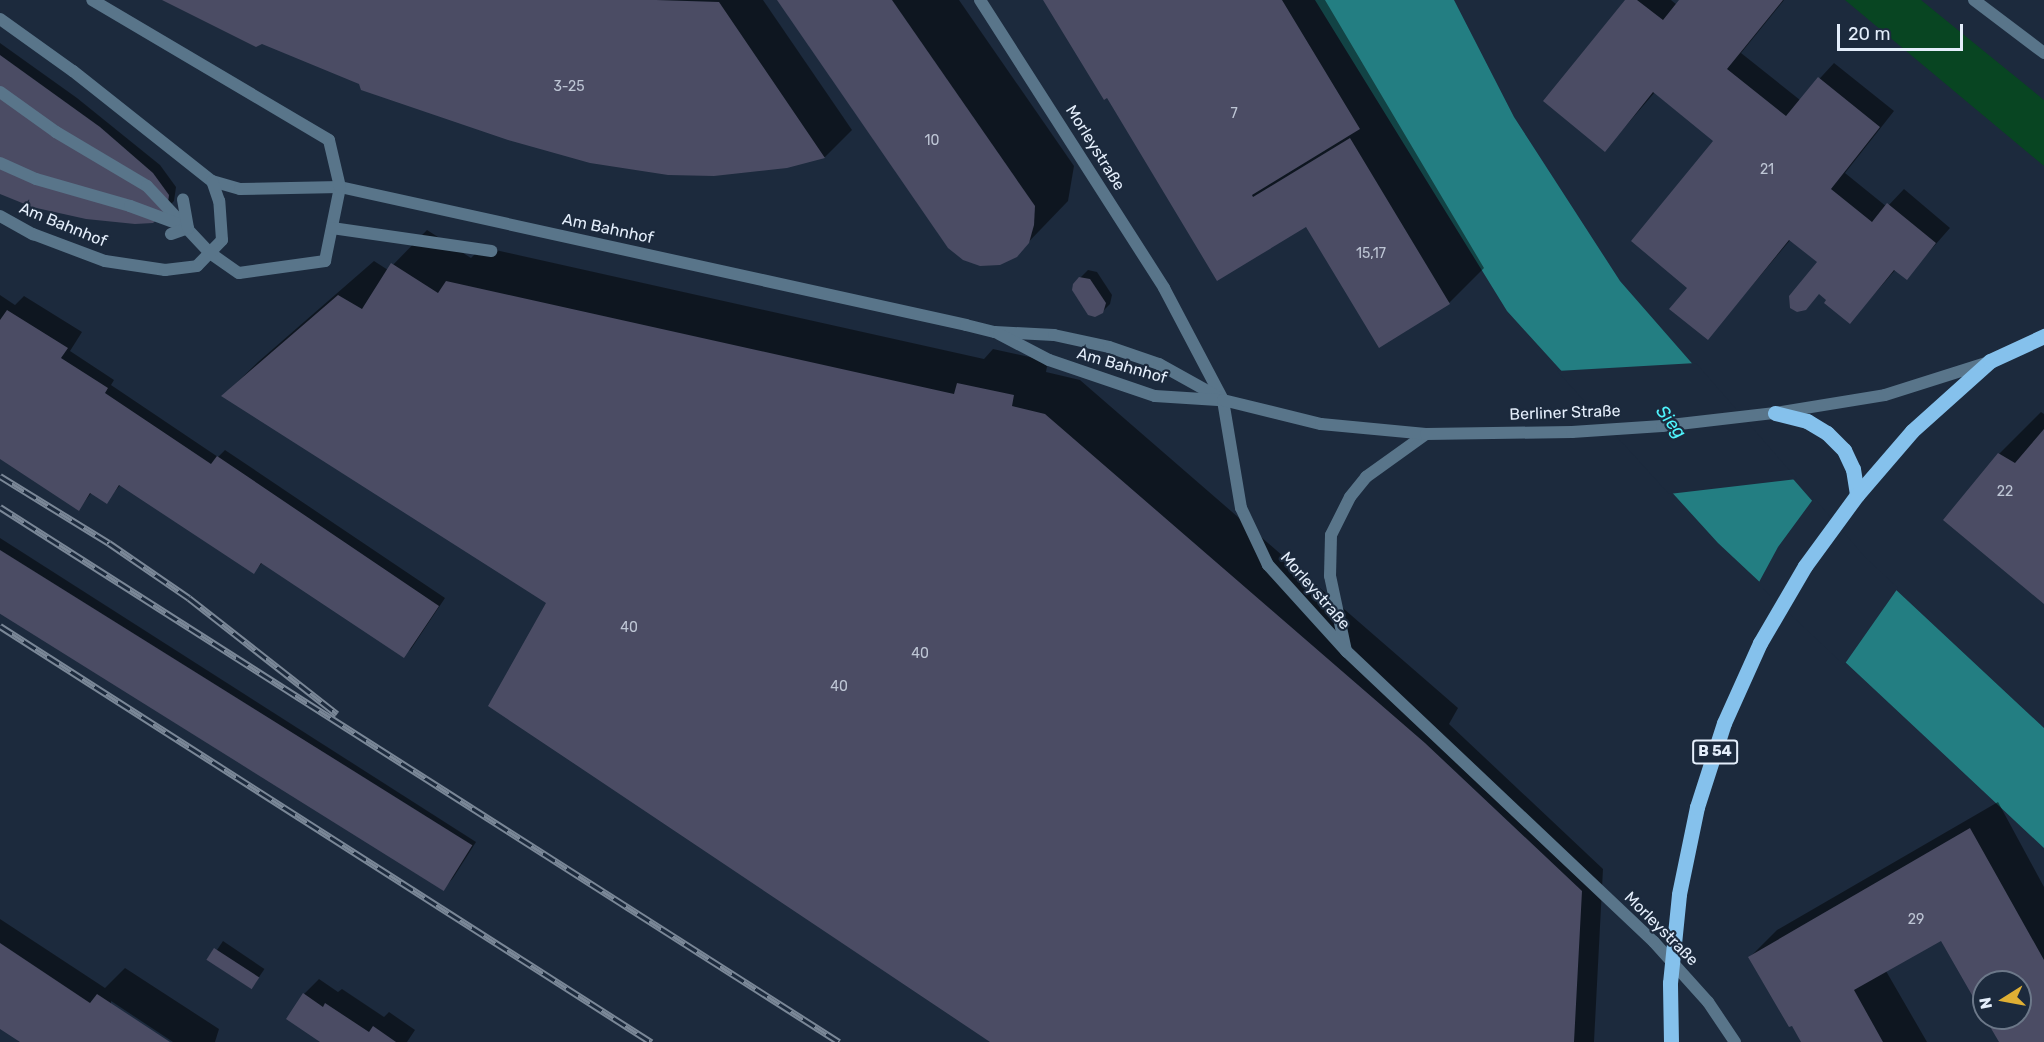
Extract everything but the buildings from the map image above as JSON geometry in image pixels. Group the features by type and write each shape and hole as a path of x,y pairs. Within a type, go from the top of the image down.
{"main road":[{"name":"Berliner Straße","path":"1990,361 2044,336"},
{"name":"B 54","path":"1671,1042 1670,982 1679,894 1697,807 1724,723 1760,643 1805,566 1857,495 1912,431 1990,361"},
{"path":"1775,413 1807,421 1827,433 1844,450 1853,469 1857,495"}],"street":[{"path":"0,92 56,132 147,186 210,253 239,273 325,261 340,187 329,140 92,0"},
{"name":"Morleystraße","path":"980,0 1164,288 1223,400 1241,508 1268,565 1347,652 1654,942 1707,1002 1735,1042"},
{"path":"1974,0 2044,53"},
{"name":"Am Bahnhof","path":"0,19 73,71 212,181 240,189 340,187 995,332 1054,335 1109,347 1159,364 1223,400"},
{"path":"0,163 36,179 130,206 188,228"},
{"path":"210,253 222,240 219,201 212,181"},
{"path":"183,199 188,228"},
{"name":"Am Bahnhof","path":"0,216 33,234 105,261 165,270 197,266 210,253"},
{"path":"171,234 188,228"},
{"path":"332,228 491,251"},
{"name":"Am Bahnhof","path":"995,332 1049,360 1155,396 1223,400"},
{"name":"Berliner Straße","path":"1223,400 1321,424 1426,434 1572,432 1662,426 1775,413 1885,395 1990,361"},
{"path":"1347,652 1330,576 1330,535 1350,497 1366,477 1426,434"}],"shaded area":[{"path":"1845,0 1921,0 2044,100 2044,166"}],"water":[{"name":"Sieg","path":"1315,0 1454,0 1514,117 1620,281 1863,559 2044,728 2044,848 1718,543 1507,311"}],"pier":[{"path":"1696,363 1797,479 1669,494 1557,371"},
{"path":"1814,498 1865,557 1898,588 1844,665 1758,584 1778,547"}],"railway":[{"path":"0,476 109,543 189,598 337,714"},
{"path":"0,507 839,1042"},
{"path":"0,626 651,1042"}]}
